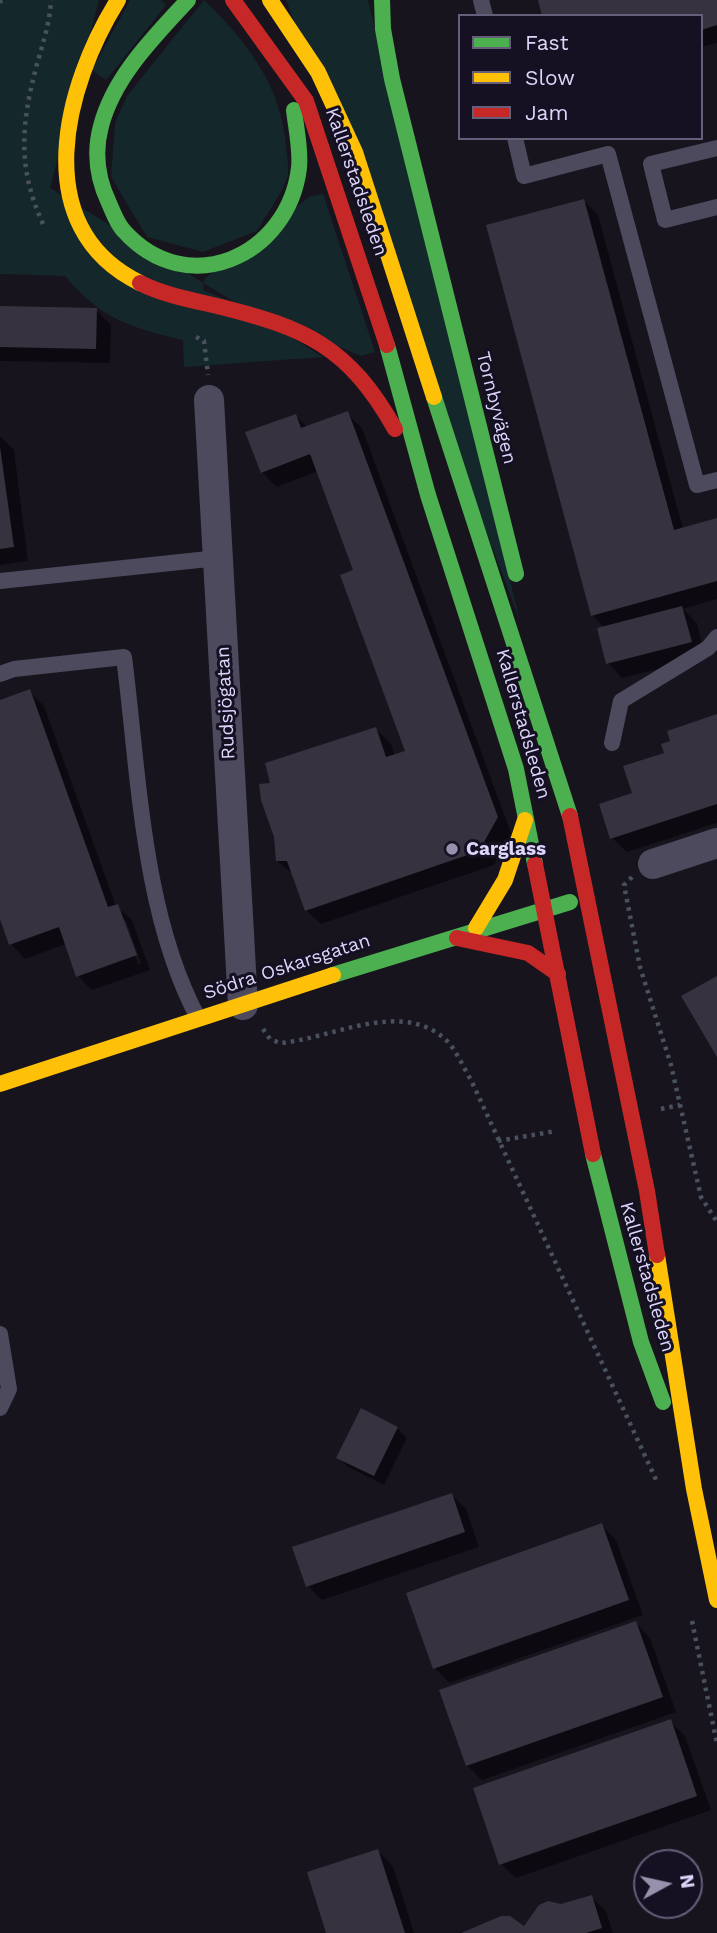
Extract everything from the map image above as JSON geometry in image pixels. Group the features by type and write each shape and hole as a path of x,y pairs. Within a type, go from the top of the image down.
{"main road":[{"path":"118,0 104,19 85,58 66,124 64,154 67,183 75,211 90,239 108,262 132,280 159,293 258,316 299,330 334,349 365,377 383,404 428,495"},
{"path":"188,0 116,90 104,116 97,145 98,173 106,203 117,226 157,258 206,266 230,262 251,254 283,222 294,201 300,174 301,146 295,113 282,70 271,49"},
{"name":"Kallerstadsleden","path":"270,0 318,72 355,152 573,825 647,1191 694,1489 717,1600"},
{"name":"Tornbyvägen","path":"382,0 383,29 392,79 520,590"},
{"name":"Kallerstadsleden","path":"238,5 306,101 328,160 388,348 428,495 502,720 527,815 602,1196 642,1342 694,1489"},
{"path":"536,657 573,825"},
{"path":"476,928 505,880 527,815"},
{"name":"Södra Oskarsgatan","path":"0,1084 476,928 589,896"},
{"path":"448,937 528,953 558,974"}],"street":[{"name":"Rudsjögatan","path":"209,400 248,1003"},
{"path":"653,864 717,844"}],"lane":[{"path":"515,140 524,176 608,154 698,485 717,480"},
{"path":"717,148 651,164 665,220 717,207"},
{"path":"0,581 218,558"},
{"path":"612,743 621,701 708,648 717,637"},
{"path":"0,674 14,668 124,657 154,898 183,991 198,1018"},
{"path":"0,1334 9,1389 0,1408"}],"path":[{"path":"653,864 635,873 624,886 640,967 671,1066 701,1197 717,1222"},
{"path":"248,1003 270,1039 280,1043 389,1022 412,1023 446,1039 458,1057 498,1141 661,1492"},
{"path":"498,1141 561,1130"},
{"path":"690,1609 717,1744"}],"green space":[{"path":"0,0 99,0 50,188 323,357 184,367 183,340 118,320 91,302 65,276 0,274"},
{"path":"130,0 161,0 166,5 106,80 92,70"},
{"path":"204,0 248,49 270,85 283,125 288,172 283,188 257,231 203,252 147,237 111,177 115,123 127,96"},
{"path":"286,0 368,0 520,621"},
{"path":"323,194 375,352 361,356 203,290 204,279 309,197"}],"building":[{"path":"538,0 717,0 717,25 703,29 703,14 542,14"},
{"path":"584,199 674,530 717,518 717,581 591,616 486,225"},
{"path":"0,306 97,308 96,349 0,347"},
{"path":"348,411 498,817 479,851 305,911 287,861 276,861 274,837 261,800 259,784 270,783 265,763 376,727 386,757 405,751 340,575 353,570 310,454 261,473 245,432 296,414 301,428"},
{"path":"0,447 14,547 0,549"},
{"path":"682,606 692,642 606,664 597,628"},
{"path":"30,689 108,907 118,904 137,955 76,977 59,927 9,945 0,919 0,700"},
{"path":"717,714 717,804 610,839 599,804 632,793 623,766 664,753 661,744 670,741 667,731"},
{"path":"717,976 717,1057 681,996"},
{"path":"361,1408 398,1427 374,1476 336,1458"},
{"path":"452,1493 465,1532 306,1587 292,1547"},
{"path":"602,1523 629,1600 433,1669 406,1593"},
{"path":"636,1621 663,1697 466,1766 439,1690"},
{"path":"671,1719 697,1796 499,1865 473,1788"},
{"path":"378,1849 405,1933 326,1933 307,1872"},
{"path":"592,1895 602,1928 586,1933 461,1933 501,1916 510,1916 524,1926 539,1905 548,1901 561,1904"}],"traffic: fast":[{"path":"188,0 137,58 115,90 101,126 97,155 99,175 105,194 124,231 149,252 176,263 204,265 231,259 255,246 276,225 291,199 299,168 294,110"},
{"path":"382,0 383,29 392,79 516,574"},
{"path":"387,345 428,495 516,769 535,864"},
{"path":"434,397 570,816"},
{"path":"333,975 570,902"},
{"path":"593,1154 641,1342 663,1402"}],"traffic: slow":[{"path":"118,0 99,34 83,72 72,112 66,152 69,191 81,227 104,258 140,283"},
{"path":"270,0 318,72 355,152 434,397"},
{"path":"476,928 505,880 525,820"},
{"path":"0,1084 333,975"},
{"path":"657,1255 694,1489 717,1600"}],"traffic: jam":[{"path":"233,0 306,101 387,345"},
{"path":"140,283 168,294 276,323 322,345 360,378 395,429"},
{"path":"570,816 647,1191 657,1255"},
{"path":"535,864 593,1154"},
{"path":"457,938 528,953 558,974"}],"place":[{"name":"Carglass","path":"452,849"}]}
